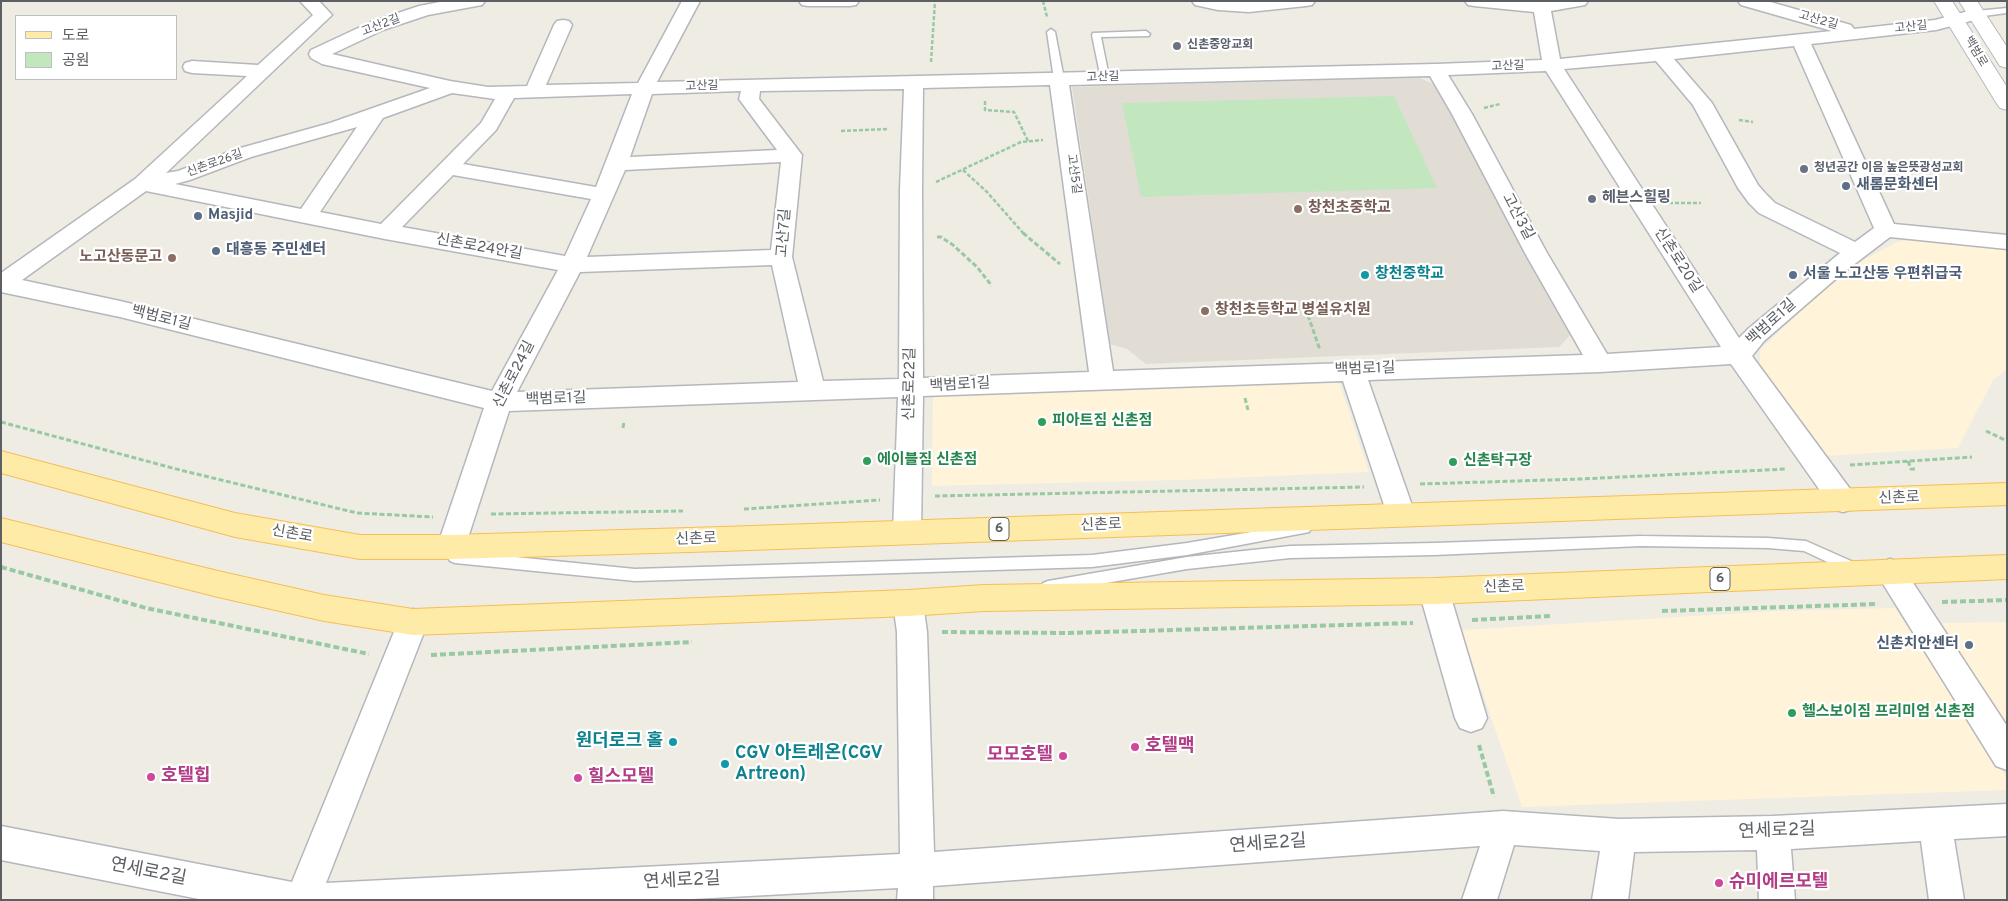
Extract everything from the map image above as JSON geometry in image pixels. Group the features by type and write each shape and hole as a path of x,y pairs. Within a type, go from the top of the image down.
{"main road":[{"name":"백범로","path":"1942,1 2007,104"},
{"name":"백범로","path":"1972,8 2007,62"},
{"name":"신촌로","path":"1,462 235,525 360,547 451,547 1360,518 1401,514 1843,501 2007,494"},
{"name":"신촌로","path":"1,530 218,584 324,608 413,622 908,603 984,598 1434,590 2007,567"}],"street":[{"path":"142,184 323,15 309,1"},
{"name":"고산2길","path":"318,54 377,26 424,10 476,1"},
{"name":"신촌로24길","path":"451,547 499,402 572,265 617,164 644,89 691,1"},
{"path":"808,1 820,3 850,1"},
{"path":"1201,1 1218,6 1249,7 1306,1"},
{"path":"1474,1 1543,4 1579,1"},
{"name":"고산2길","path":"1747,1 1860,33"},
{"name":"신촌로20길","path":"1543,4 1552,65 1738,355 1843,501"},
{"name":"고산길","path":"318,54 329,60 450,87 488,93 751,85 922,83 1436,70 1552,65 1936,25 1954,19 1972,8"},
{"path":"534,92 563,25"},
{"path":"1800,39 1886,230 2007,242"},
{"path":"1661,55 1702,102 1749,188 1757,198 1767,208 1856,252"},
{"path":"192,67 264,71"},
{"name":"고산3길","path":"1436,70 1536,253 1600,363"},
{"name":"고산5길","path":"1059,79 1102,380"},
{"name":"신촌로22길","path":"907,532 911,388 913,128 922,83"},
{"path":"751,85 749,99 792,156"},
{"name":"신촌로26길","path":"2,284 142,184 183,176 244,153 376,114 450,87"},
{"path":"386,232 490,126 508,92"},
{"path":"306,217 376,114"},
{"path":"617,164 792,156"},
{"name":"고산7길","path":"792,156 782,258 813,392"},
{"path":"450,168 604,195"},
{"name":"신촌로24안길","path":"142,184 306,217 572,265"},
{"name":"백범로1길","path":"2,284 120,309 499,402 813,392 1352,370 1600,363 1738,355 1756,335 1830,271 1886,230"},
{"path":"572,265 782,258"},
{"path":"1352,370 1401,514"},
{"path":"1876,572 2007,755"},
{"path":"1434,590 1471,718"},
{"path":"908,603 912,632 916,885"},
{"path":"302,900 413,622"},
{"name":"연세로2길","path":"328,900 916,885 1503,828 1619,836 1773,833 2007,820"},
{"path":"1935,825 1947,900"},
{"path":"1479,900 1503,828"},
{"path":"1773,833 1777,900"},
{"path":"1610,900 1619,836"},
{"name":"연세로2길","path":"1,843 294,900"}],"lane":[{"path":"1972,8 2007,10"},
{"path":"1051,32 1059,79"},
{"path":"1104,77 1096,35 1146,34"},
{"path":"360,547 635,575 1092,561 1187,549 1360,518"},
{"path":"984,598 1187,563 1290,552 1434,549 1632,541 1768,543 1806,546 1876,572"}],"path":[{"path":"922,83 935,1"},
{"path":"1019,120 1028,142"},
{"path":"842,131 913,128"},
{"path":"912,189 939,181 1021,142 1068,140"},
{"path":"963,170 987,192 1017,228 1059,264 1065,268 1086,270"},
{"path":"912,237 941,237 953,244 978,267 992,286"},
{"path":"1304,301 1322,356"},
{"path":"1,422 180,470 357,513 436,517"},
{"path":"1986,431 2007,441"},
{"path":"1845,466 1972,457"},
{"path":"1908,461 1911,469 1919,469"},
{"path":"1418,484 1581,479 1787,469"},
{"path":"929,496 1369,487"},
{"path":"736,510 888,499"},
{"path":"489,514 687,511"},
{"path":"1,568 146,608 370,654"},
{"path":"1939,602 2007,600"},
{"path":"1658,612 1881,604"},
{"path":"1469,620 1555,616"},
{"path":"936,632 1068,633 1419,623"},
{"path":"430,655 695,641"},
{"path":"1471,718 1503,828"}],"shaded area":[{"name":"창천초중학교","path":"1418,77 1440,87 1573,332 1559,347 1146,364 1127,349 1110,344 1072,87"},
{"path":"1914,239 2007,250 2007,369 1993,380 1958,448 1824,456 1760,366 1760,350 1843,271 1897,242"},
{"path":"1337,376 1369,472 1181,480 932,486 933,392"},
{"path":"1895,608 2007,778 2007,790 1522,807 1461,630 1778,611"},
{"path":"2007,622 2007,727 1942,623"}],"green space":[{"path":"1394,96 1437,188 1141,197 1122,103"}],"place":[{"name":"신촌중앙교회","path":"1177,46"},
{"name":"청년공간 이음 높은뜻광성교회","path":"1804,169"},
{"name":"새롬문화센터","path":"1846,186"},
{"name":"헤븐스힐링","path":"1592,199"},
{"name":"창천초중학교","path":"1298,209"},
{"name":"Masjid","path":"198,216"},
{"name":"대흥동 주민센터","path":"216,251"},
{"name":"노고산동문고","path":"172,258"},
{"name":"창천중학교","path":"1365,275"},
{"name":"서울 노고산동 우편취급국","path":"1793,275"},
{"name":"창천초등학교 병설유치원","path":"1205,311"},
{"name":"피아트짐 신촌점","path":"1042,422"},
{"name":"에이블짐 신촌점","path":"867,461"},
{"name":"신촌탁구장","path":"1453,462"},
{"name":"신촌치안센터","path":"1969,645"},
{"name":"헬스보이짐 프리미엄 신촌점","path":"1792,713"},
{"name":"원더로크 홀","path":"673,742"},
{"name":"호텔맥","path":"1135,747"},
{"name":"모모호텔","path":"1063,756"},
{"name":"CGV 아트레온(CGV Artreon)","path":"725,764"},
{"name":"호텔힙","path":"151,777"},
{"name":"힐스모텔","path":"578,778"},
{"name":"슈미에르모텔","path":"1719,883"}]}
